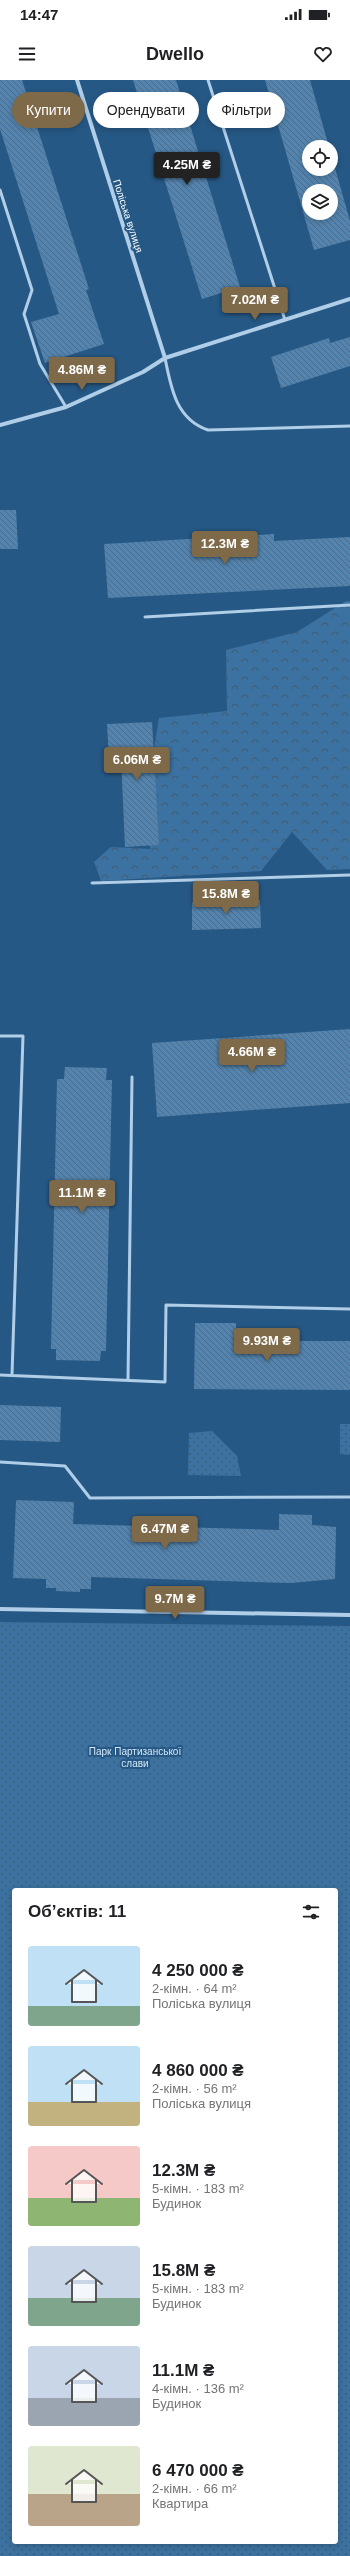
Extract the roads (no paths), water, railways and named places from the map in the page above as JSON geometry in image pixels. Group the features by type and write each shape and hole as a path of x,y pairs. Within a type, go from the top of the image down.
{"street":[{"name":"Поліська вулиця","path":"77,80 165,358"},
{"path":"0,425 66,407 143,372 165,358 350,299"},
{"path":"0,1609 350,1615"}],"lane":[{"path":"208,80 285,320"},
{"path":"0,190 32,290 24,314 40,364 66,407"},
{"path":"165,358 180,411 194,425 208,430 350,426"},
{"path":"145,617 350,605"},
{"path":"92,883 350,875"},
{"path":"0,1036 23,1036 12,1376"},
{"path":"128,1380 132,1078"},
{"path":"0,1375 165,1382 166,1305 350,1309"},
{"path":"0,1462 65,1466 90,1498 350,1497"}],"park label":[{"name":"Парк Партизанської слави","path":"135,1756"}]}
